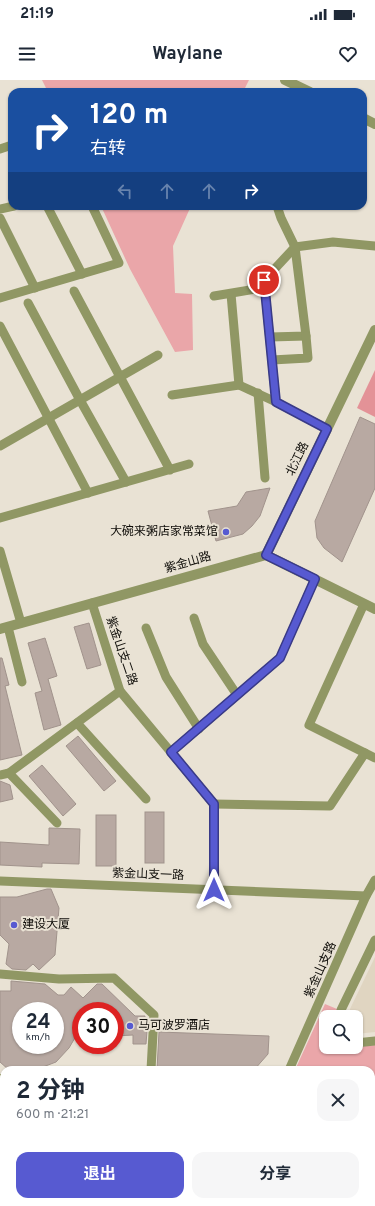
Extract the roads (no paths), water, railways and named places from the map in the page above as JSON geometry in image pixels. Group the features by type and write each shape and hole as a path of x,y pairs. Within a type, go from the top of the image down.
{"street":[{"path":"285,80 302,88"},
{"path":"49,210 82,274"},
{"path":"0,298 119,263 94,210"},
{"path":"272,360 308,358 295,247 278,210"},
{"path":"0,218 35,288"},
{"path":"214,296 256,289 295,247 333,242 375,246"},
{"path":"264,280 276,402"},
{"path":"74,291 170,470"},
{"path":"231,294 239,385"},
{"path":"28,303 126,482"},
{"path":"0,326 88,493"},
{"name":"北江路","path":"266,555 375,330"},
{"path":"270,337 306,336"},
{"path":"0,446 158,355"},
{"path":"172,395 239,385 276,402 327,429"},
{"path":"258,394 265,478"},
{"path":"0,518 189,464"},
{"path":"0,551 21,623"},
{"path":"266,555 375,609"},
{"name":"紫金山路","path":"4,628 266,555"},
{"path":"171,752 280,658 315,579"},
{"name":"紫金山支二路","path":"92,603 120,691 214,804"},
{"path":"364,604 309,725 375,758"},
{"path":"194,618 203,644 238,695"},
{"path":"4,628 22,682"},
{"path":"146,628 166,677 199,729"},
{"path":"56,823 5,774 120,691"},
{"path":"77,723 146,799"},
{"path":"214,890 214,804 330,806 365,753"},
{"name":"紫金山支路","path":"291,1066 366,896 375,880"},
{"name":"紫金山支一路","path":"0,881 366,896"},
{"path":"341,1010 375,940"},
{"path":"0,974 59,979 114,978 154,1014 151,1066"},
{"path":"363,1042 375,1041"}],"place":[{"name":"大碗来粥店家常菜馆","path":"226,532"},
{"name":"建设大厦","path":"14,925"},
{"name":"马可波罗酒店","path":"130,1026"}]}
